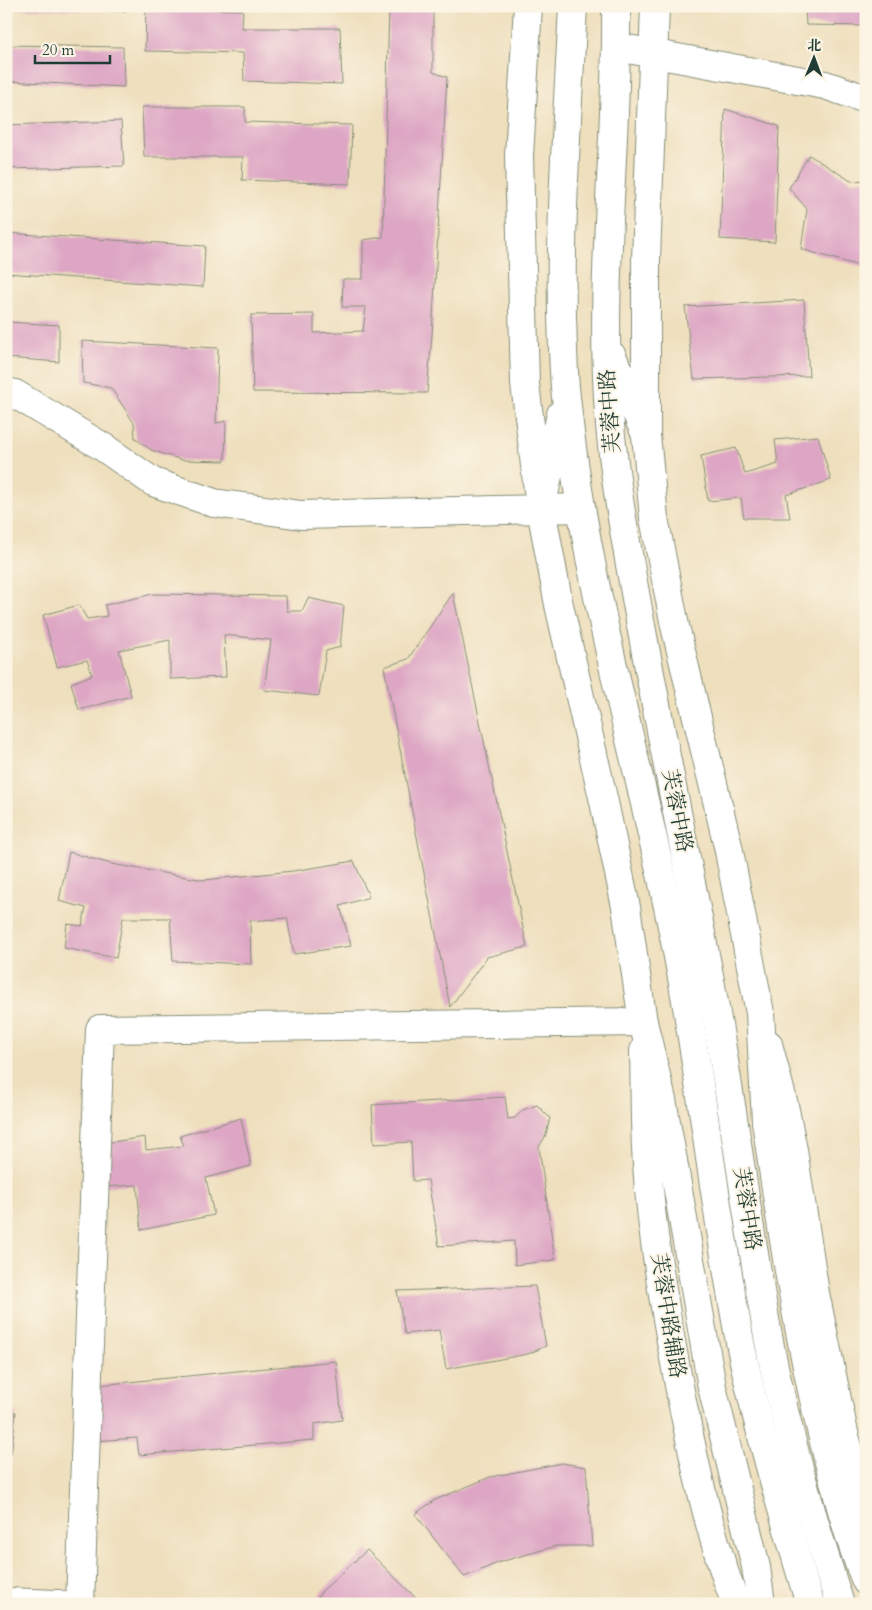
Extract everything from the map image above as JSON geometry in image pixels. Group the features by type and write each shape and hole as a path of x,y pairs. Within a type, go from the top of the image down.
{"main road":[{"path":"528,6 519,156 525,384 541,509 559,605 626,907 643,1022 662,1100 712,1387 756,1568 742,1604"},
{"name":"芙蓉中路","path":"573,6 561,249 565,396 581,508 624,718 657,855 684,989 728,1274 743,1354 787,1527 810,1604"},
{"name":"芙蓉中路","path":"616,6 617,47 607,251 606,341 608,409 618,493 724,1063 757,1274 772,1355 791,1438 840,1604"},
{"path":"655,6 646,260 646,435 654,518 674,626 728,846 760,1013 784,1105 793,1150 815,1293 844,1433 866,1509"},
{"path":"617,47 825,84 866,99"},
{"path":"606,341 646,435"},
{"path":"6,392 15,394 103,447 153,482 214,503 301,515 581,508"},
{"path":"541,509 565,396"},
{"path":"760,1013 766,1121 780,1220 798,1325 818,1418 840,1503 855,1554 866,1581"},
{"path":"80,1604 100,1029 643,1022"},
{"name":"芙蓉中路辅路","path":"643,1022 647,1164 660,1268 675,1363 695,1469 742,1604"},
{"path":"6,1602 58,1604"}],"building":[{"path":"6,6 126,6 126,11 6,8"},
{"path":"389,6 433,6 433,72 447,77 427,393 253,392 251,315 314,314 314,333 363,331 366,307 342,307 343,279 363,279 363,240 383,237"},
{"path":"805,6 866,6 866,26 806,25"},
{"path":"146,8 243,10 242,28 340,28 342,84 244,81 243,53 145,51"},
{"path":"6,45 123,47 124,87 6,81"},
{"path":"142,107 245,107 245,122 352,125 350,184 242,180 243,157 144,157"},
{"path":"725,109 779,126 775,242 720,239"},
{"path":"121,121 124,166 6,169 6,125"},
{"path":"809,155 851,181 866,180 866,268 801,249 807,209 789,188"},
{"path":"6,233 205,246 203,287 6,273"},
{"path":"804,300 809,376 694,379 685,307"},
{"path":"6,322 59,325 59,362 6,358"},
{"path":"82,341 218,348 216,423 226,421 225,461 182,460 151,450 135,438 134,423 111,388 83,383"},
{"path":"818,436 831,480 786,495 790,518 744,518 741,498 708,501 701,456 736,448 745,474 778,464 775,440"},
{"path":"453,593 527,947 487,957 450,1007 384,667 408,659"},
{"path":"153,594 286,596 287,611 302,611 308,598 344,606 340,647 326,651 319,696 264,690 271,640 224,635 226,677 170,679 170,640 119,650 131,696 79,710 71,683 92,675 87,660 57,667 43,615 79,605 87,619 107,616 105,605"},
{"path":"69,852 111,864 204,880 293,871 354,861 369,897 340,906 351,946 294,954 287,918 250,921 251,964 173,961 170,918 123,918 116,958 64,948 67,924 82,926 86,908 59,901"},
{"path":"505,1097 508,1119 515,1118 523,1110 537,1105 550,1118 546,1135 539,1147 555,1260 515,1265 514,1241 439,1246 428,1180 413,1181 411,1142 374,1144 372,1105"},
{"path":"241,1118 251,1166 206,1178 214,1215 141,1230 137,1185 102,1187 99,1144 145,1137 146,1150 184,1146 180,1136"},
{"path":"861,1144 866,1144 866,1201 864,1201"},
{"path":"535,1286 546,1346 528,1354 446,1369 439,1330 405,1334 397,1291"},
{"path":"336,1361 342,1420 314,1424 314,1440 139,1455 137,1438 93,1441 89,1386"},
{"path":"6,1412 16,1412 11,1454 6,1454"},
{"path":"562,1463 586,1467 592,1546 556,1546 500,1562 464,1577 415,1514 435,1500 490,1477"},
{"path":"367,1550 420,1602 419,1604 315,1604 321,1592"}]}
